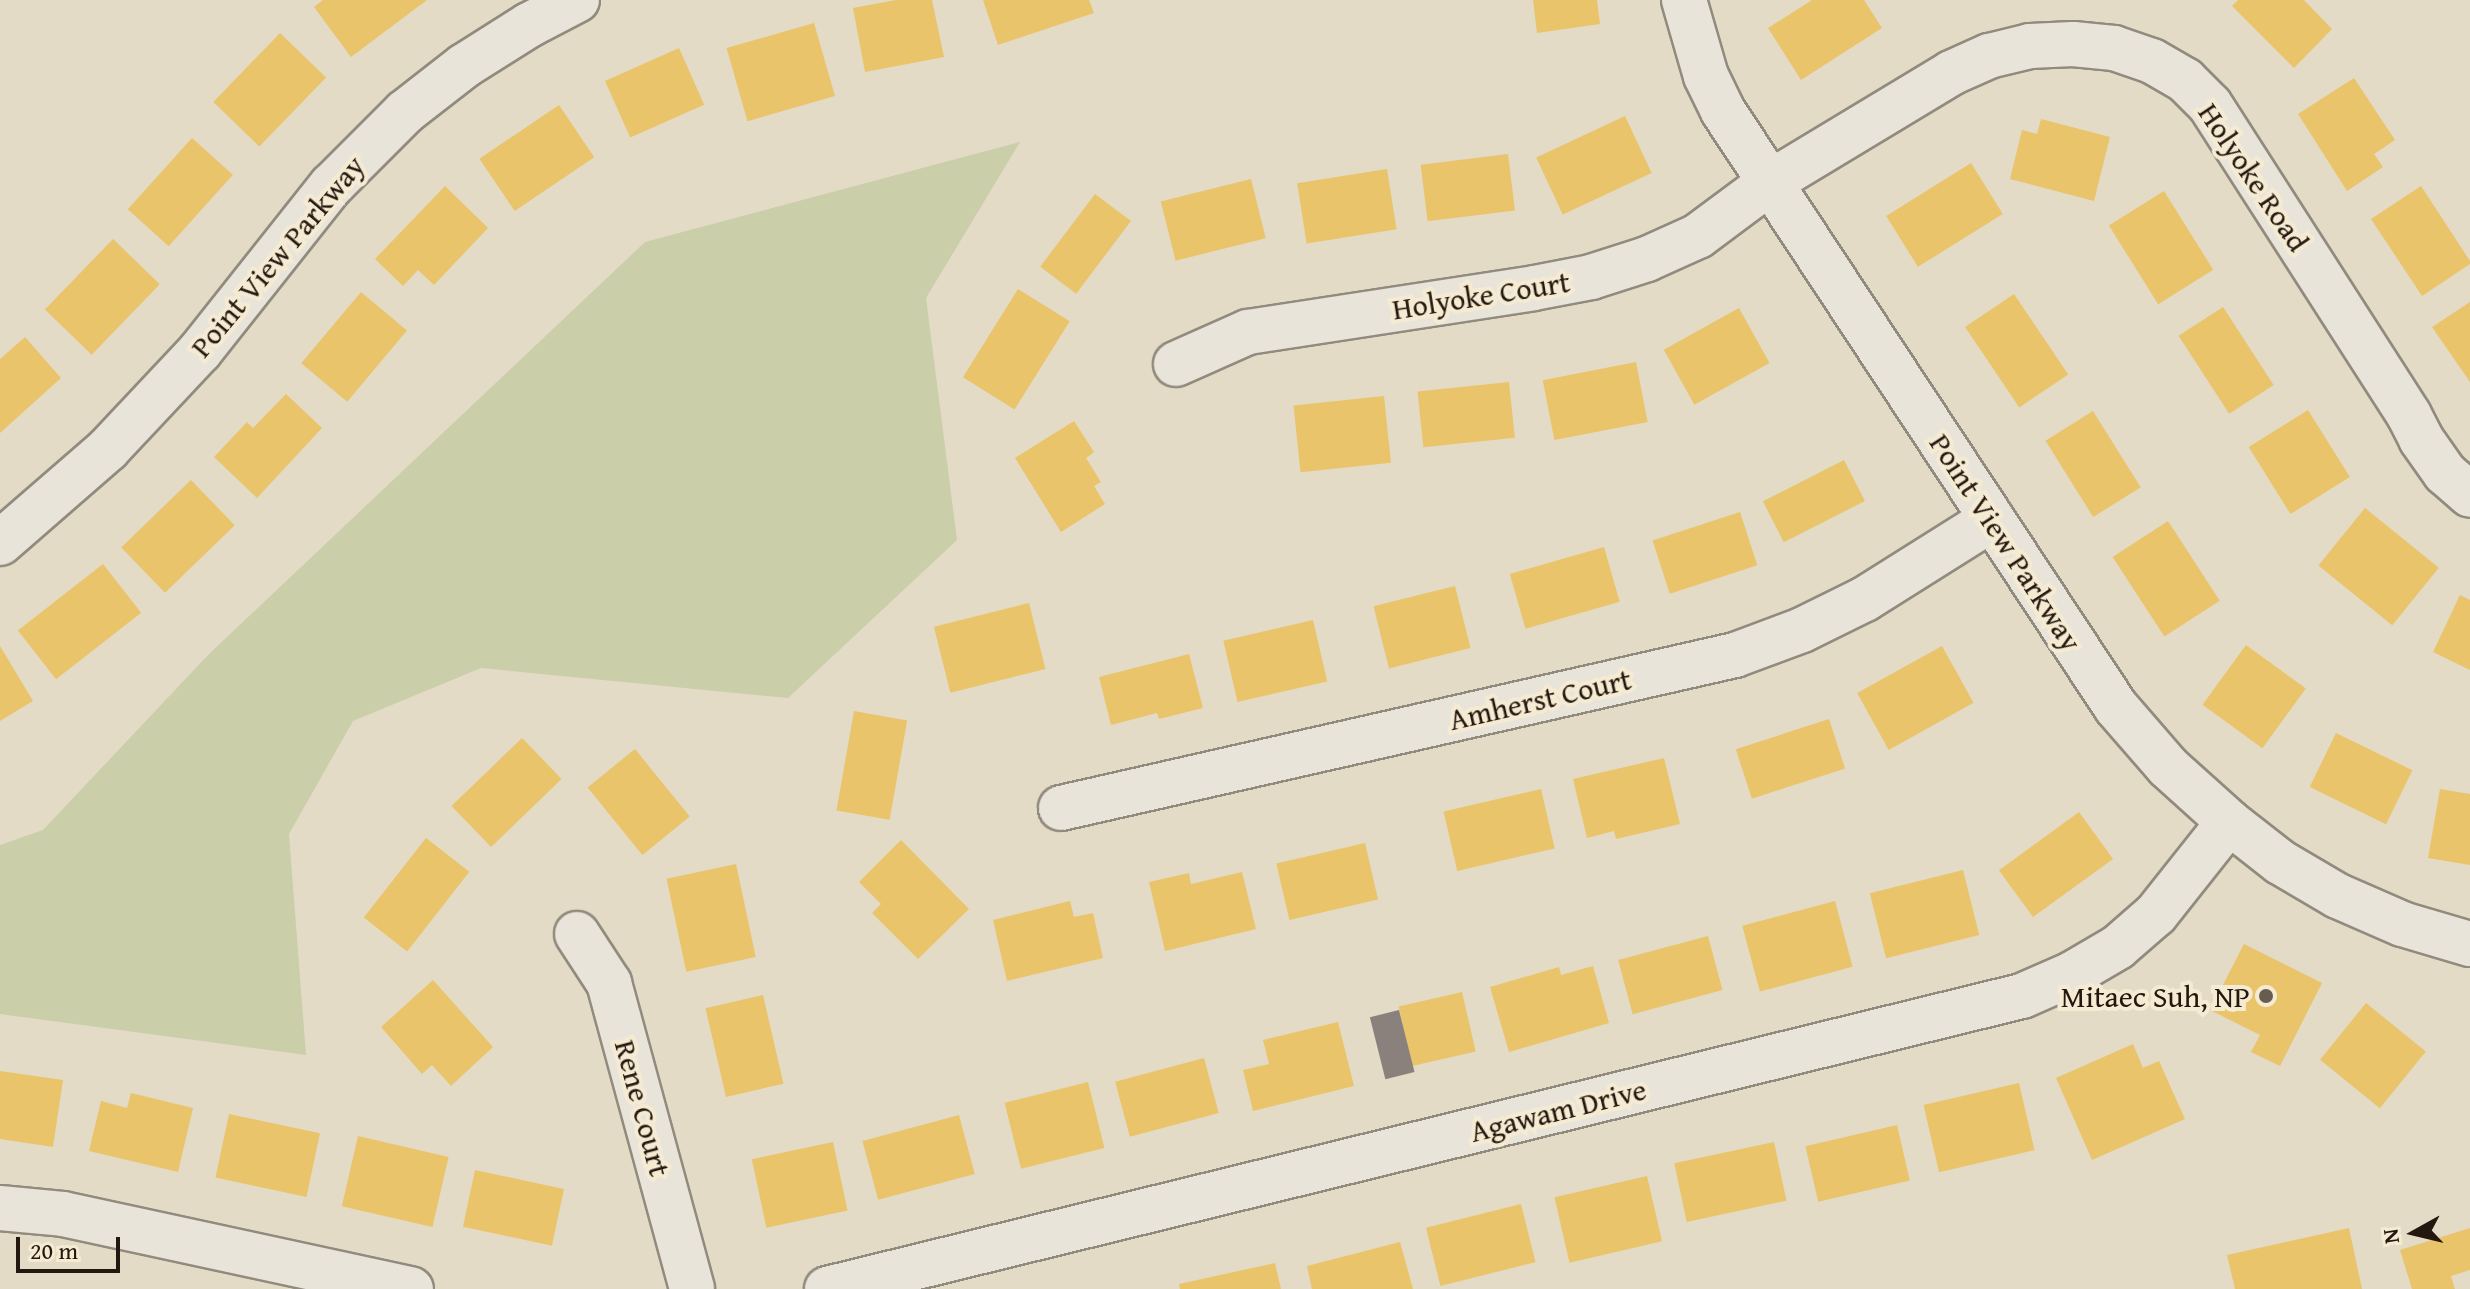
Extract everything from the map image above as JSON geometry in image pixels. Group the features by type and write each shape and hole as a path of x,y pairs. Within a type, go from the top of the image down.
{"street":[{"name":"Point View Parkway","path":"0,543 98,458 200,351 331,186 405,112 464,66 529,25 577,0"},
{"name":"Point View Parkway","path":"1684,0 1706,76 1723,111 2116,707 2168,767 2229,822 2280,862 2338,896 2402,924 2470,944"},
{"name":"Holyoke Road","path":"1769,183 1951,73 1989,56 2030,46 2073,44 2114,48 2152,61 2185,80 2210,105 2409,415 2421,439 2445,473 2470,495"},
{"name":"Holyoke Court","path":"1176,364 1248,332 1591,277 1647,259 1698,236 1769,183"},
{"name":"Amherst Court","path":"1061,808 1735,655 1802,630 1865,599 1992,519"},
{"name":"Agawam Drive","path":"827,1289 2022,996 2072,974 2118,947 2156,914 2229,822"},
{"name":"Rene Court","path":"577,934 609,983 692,1289"},
{"path":"0,1208 63,1214 411,1289"}],"green space":[{"path":"1020,142 926,298 957,540 788,698 481,668 353,721 289,834 306,1055 0,1014 0,845 43,830 209,654 645,242"}],"building: Homes":[{"path":"323,0 427,0 351,57 314,7"},
{"path":"896,0 932,0 944,57 865,72 853,8"},
{"path":"983,0 1089,0 1094,13 998,45"},
{"path":"1533,0 1597,0 1600,24 1537,33"},
{"path":"1812,0 1864,0 1882,28 1801,80 1768,28"},
{"path":"2238,0 2304,0 2332,29 2294,68 2232,6"},
{"path":"814,23 835,96 747,121 727,48"},
{"path":"280,33 326,77 259,147 213,102"},
{"path":"679,48 704,105 630,138 605,81"},
{"path":"2354,78 2395,140 2374,154 2383,167 2347,191 2298,114"},
{"path":"559,105 594,157 515,211 479,159"},
{"path":"1625,116 1652,173 1563,215 1536,157"},
{"path":"2041,119 2110,137 2094,201 2010,179 2022,130 2037,134"},
{"path":"192,138 233,175 169,246 128,209"},
{"path":"1508,154 1515,211 1428,221 1421,165"},
{"path":"1971,163 2003,214 1918,267 1886,216"},
{"path":"1387,169 1397,229 1307,243 1297,183"},
{"path":"1251,179 1266,238 1176,261 1161,201"},
{"path":"445,186 488,228 434,285 418,270 403,286 375,259"},
{"path":"2421,186 2470,261 2470,264 2422,296 2371,219"},
{"path":"2164,191 2213,270 2158,304 2109,225"},
{"path":"1095,194 1131,221 1076,294 1040,267"},
{"path":"113,239 160,284 92,355 45,309"},
{"path":"1018,289 1070,321 1015,410 963,377"},
{"path":"361,292 407,331 347,402 301,363"},
{"path":"2014,294 2068,374 2019,407 1965,327"},
{"path":"2470,302 2470,382 2432,327"},
{"path":"2223,307 2274,385 2229,414 2179,336"},
{"path":"1739,308 1770,363 1694,405 1664,350"},
{"path":"25,337 61,378 0,433 0,359"},
{"path":"1636,362 1648,422 1554,440 1543,380"},
{"path":"1509,382 1515,438 1423,447 1418,392"},
{"path":"286,394 322,428 257,498 214,457 247,422 253,428"},
{"path":"1384,396 1391,463 1301,472 1293,406"},
{"path":"2308,410 2350,477 2291,514 2249,447"},
{"path":"2093,411 2141,487 2093,517 2046,441"},
{"path":"1074,421 1094,452 1086,458 1101,482 1094,486 1105,504 1061,532 1015,458"},
{"path":"1844,460 1865,501 1784,542 1763,501"},
{"path":"191,480 235,525 165,593 121,547"},
{"path":"2365,508 2439,568 2392,625 2318,566"},
{"path":"1740,512 1757,565 1670,594 1653,540"},
{"path":"2168,521 2220,601 2164,637 2113,557"},
{"path":"1604,547 1620,602 1526,629 1510,574"},
{"path":"103,564 141,613 56,679 18,630"},
{"path":"1455,586 1470,648 1389,668 1373,606"},
{"path":"2460,595 2470,600 2470,670 2433,652"},
{"path":"1029,603 1045,669 950,693 934,627"},
{"path":"1313,620 1327,681 1238,702 1223,641"},
{"path":"2246,645 2306,688 2262,748 2203,705"},
{"path":"0,646 33,701 0,721"},
{"path":"1942,646 1974,703 1889,750 1857,693"},
{"path":"1189,654 1203,708 1159,719 1157,713 1111,725 1099,677"},
{"path":"854,711 907,720 890,820 836,810"},
{"path":"1829,719 1845,768 1752,799 1736,749"},
{"path":"2336,733 2412,770 2386,824 2310,787"},
{"path":"522,738 562,779 491,847 452,806"},
{"path":"635,749 690,817 642,855 588,787"},
{"path":"1664,758 1680,824 1616,839 1614,831 1587,838 1573,779"},
{"path":"1541,789 1555,848 1457,871 1444,811"},
{"path":"2440,789 2470,794 2470,865 2428,858"},
{"path":"2079,812 2113,859 2033,917 1999,870"},
{"path":"426,838 469,872 407,951 364,918"},
{"path":"901,840 969,909 918,959 872,913 881,904 859,882"},
{"path":"1365,843 1378,900 1289,920 1276,863"},
{"path":"736,864 756,957 686,972 667,879"},
{"path":"1963,870 1979,935 1886,958 1870,893"},
{"path":"1242,872 1256,929 1165,951 1149,882 1189,873 1191,884"},
{"path":"1070,901 1074,917 1093,913 1103,958 1007,981 993,920"},
{"path":"1835,901 1853,967 1760,992 1742,926"},
{"path":"1708,936 1722,990 1633,1014 1618,960"},
{"name":"Mitaec Suh, NP","path":"2244,944 2322,983 2280,1066 2251,1052 2260,1035 2210,1010"},
{"path":"1593,966 1609,1023 1509,1052 1490,987 1559,967 1561,975"},
{"path":"433,980 493,1047 451,1086 432,1065 422,1074 381,1027"},
{"path":"1462,992 1476,1051 1412,1066 1399,1007"},
{"path":"763,995 783,1084 726,1097 706,1008"},
{"path":"2366,1003 2426,1051 2380,1108 2320,1060"},
{"path":"1338,1022 1354,1086 1253,1111 1243,1070 1269,1064 1263,1040"},
{"path":"2133,1044 2143,1068 2159,1061 2185,1119 2092,1160 2056,1078"},
{"path":"1204,1058 1219,1113 1130,1137 1115,1082"},
{"path":"0,1071 63,1080 53,1147 0,1139"},
{"path":"1088,1082 1104,1148 1021,1169 1005,1103"},
{"path":"2019,1083 2035,1150 1939,1172 1924,1105"},
{"path":"131,1093 193,1108 178,1172 89,1151 101,1101 127,1108"},
{"path":"229,1114 320,1133 306,1197 215,1178"},
{"path":"959,1115 975,1174 878,1200 862,1141"},
{"path":"1897,1125 1910,1181 1818,1202 1805,1146"},
{"path":"358,1136 449,1157 432,1227 342,1206"},
{"path":"833,1142 848,1210 766,1228 752,1159"},
{"path":"1774,1142 1786,1201 1687,1222 1674,1163"},
{"path":"475,1170 564,1189 552,1246 463,1227"},
{"path":"1647,1176 1662,1241 1570,1263 1554,1197"},
{"path":"1521,1204 1536,1262 1440,1286 1426,1228"},
{"path":"2349,1228 2362,1289 2235,1289 2227,1255"},
{"path":"2470,1228 2470,1270 2451,1276 2455,1289 2412,1289 2400,1250"},
{"path":"1400,1242 1413,1289 1312,1289 1307,1266"},
{"path":"1275,1263 1281,1289 1180,1289 1179,1284"}],"building: Industry":[{"path":"1399,1010 1414,1072 1385,1079 1370,1017"}],"place":[{"name":"Mitaec Suh, NP","path":"2266,996"}]}
